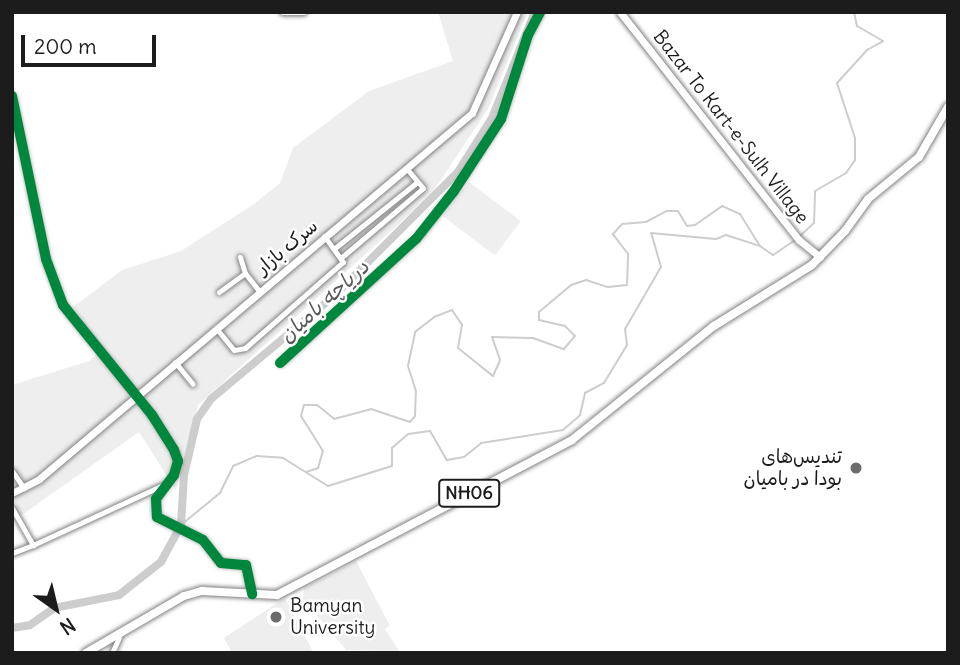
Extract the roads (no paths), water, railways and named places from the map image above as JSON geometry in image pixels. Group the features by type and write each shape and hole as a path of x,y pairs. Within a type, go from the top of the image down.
{"main road":[{"name":"سرک بازار","path":"12,493 39,479 215,326 472,113 517,12"},
{"name":"Bazar To Kart-e-Sulh Village","path":"620,12 797,237 820,257"},
{"name":"NH06","path":"86,653 119,637 184,596 202,591 277,595 572,440 714,326 820,257 867,199 919,157 948,107"}],"street":[{"path":"283,12 304,12"},
{"path":"279,363 416,239 454,191 501,119 521,54 540,12"},
{"path":"12,96 51,279 84,334 136,394 174,450 178,461 156,499 157,517 203,540 221,563 246,565 252,594"},
{"path":"342,257 423,188 406,168"},
{"path":"335,248 417,182"},
{"path":"215,326 239,351 343,262 342,257 324,236"},
{"path":"240,257 245,273 259,290"},
{"path":"219,292 245,273"},
{"path":"175,361 193,384"},
{"path":"12,471 24,488"},
{"path":"12,553 167,482"},
{"path":"12,508 33,545"},
{"path":"112,653 119,637"}],"waterway":[{"name":"دریاچه بامیان","path":"12,628 30,625 54,608 119,595 161,562 181,525 184,475 197,419 211,399 336,294 458,172 492,118 535,12"},
{"path":"801,235 814,223 815,191 846,173 855,160 855,138 837,83 867,50 883,41 857,26 854,12"},
{"path":"306,472 318,468 323,451 301,416 304,405 317,405 334,419 371,409 410,422 415,416 416,391 408,366 415,332 434,317 452,310 462,325 458,348 493,376 500,360 492,337 533,338 564,349 575,336 565,326 539,320 539,312 571,285 586,280 608,287 627,285 628,254 613,234 622,224 646,222 667,211 678,211 687,226 695,225 722,206 740,214 760,246"},
{"path":"181,525 220,493 233,466 257,456 283,458 328,486 392,466 392,448 408,434 430,431 447,460 464,457 481,443 563,430 580,415 585,393 604,383 627,345 625,329 661,267 651,233 716,239 726,235 760,246 773,255 794,241"}],"place":[{"name":"تندیس‌های بودا در بامیان","path":"856,468"},
{"name":"Bamyan University","path":"276,617"}]}
